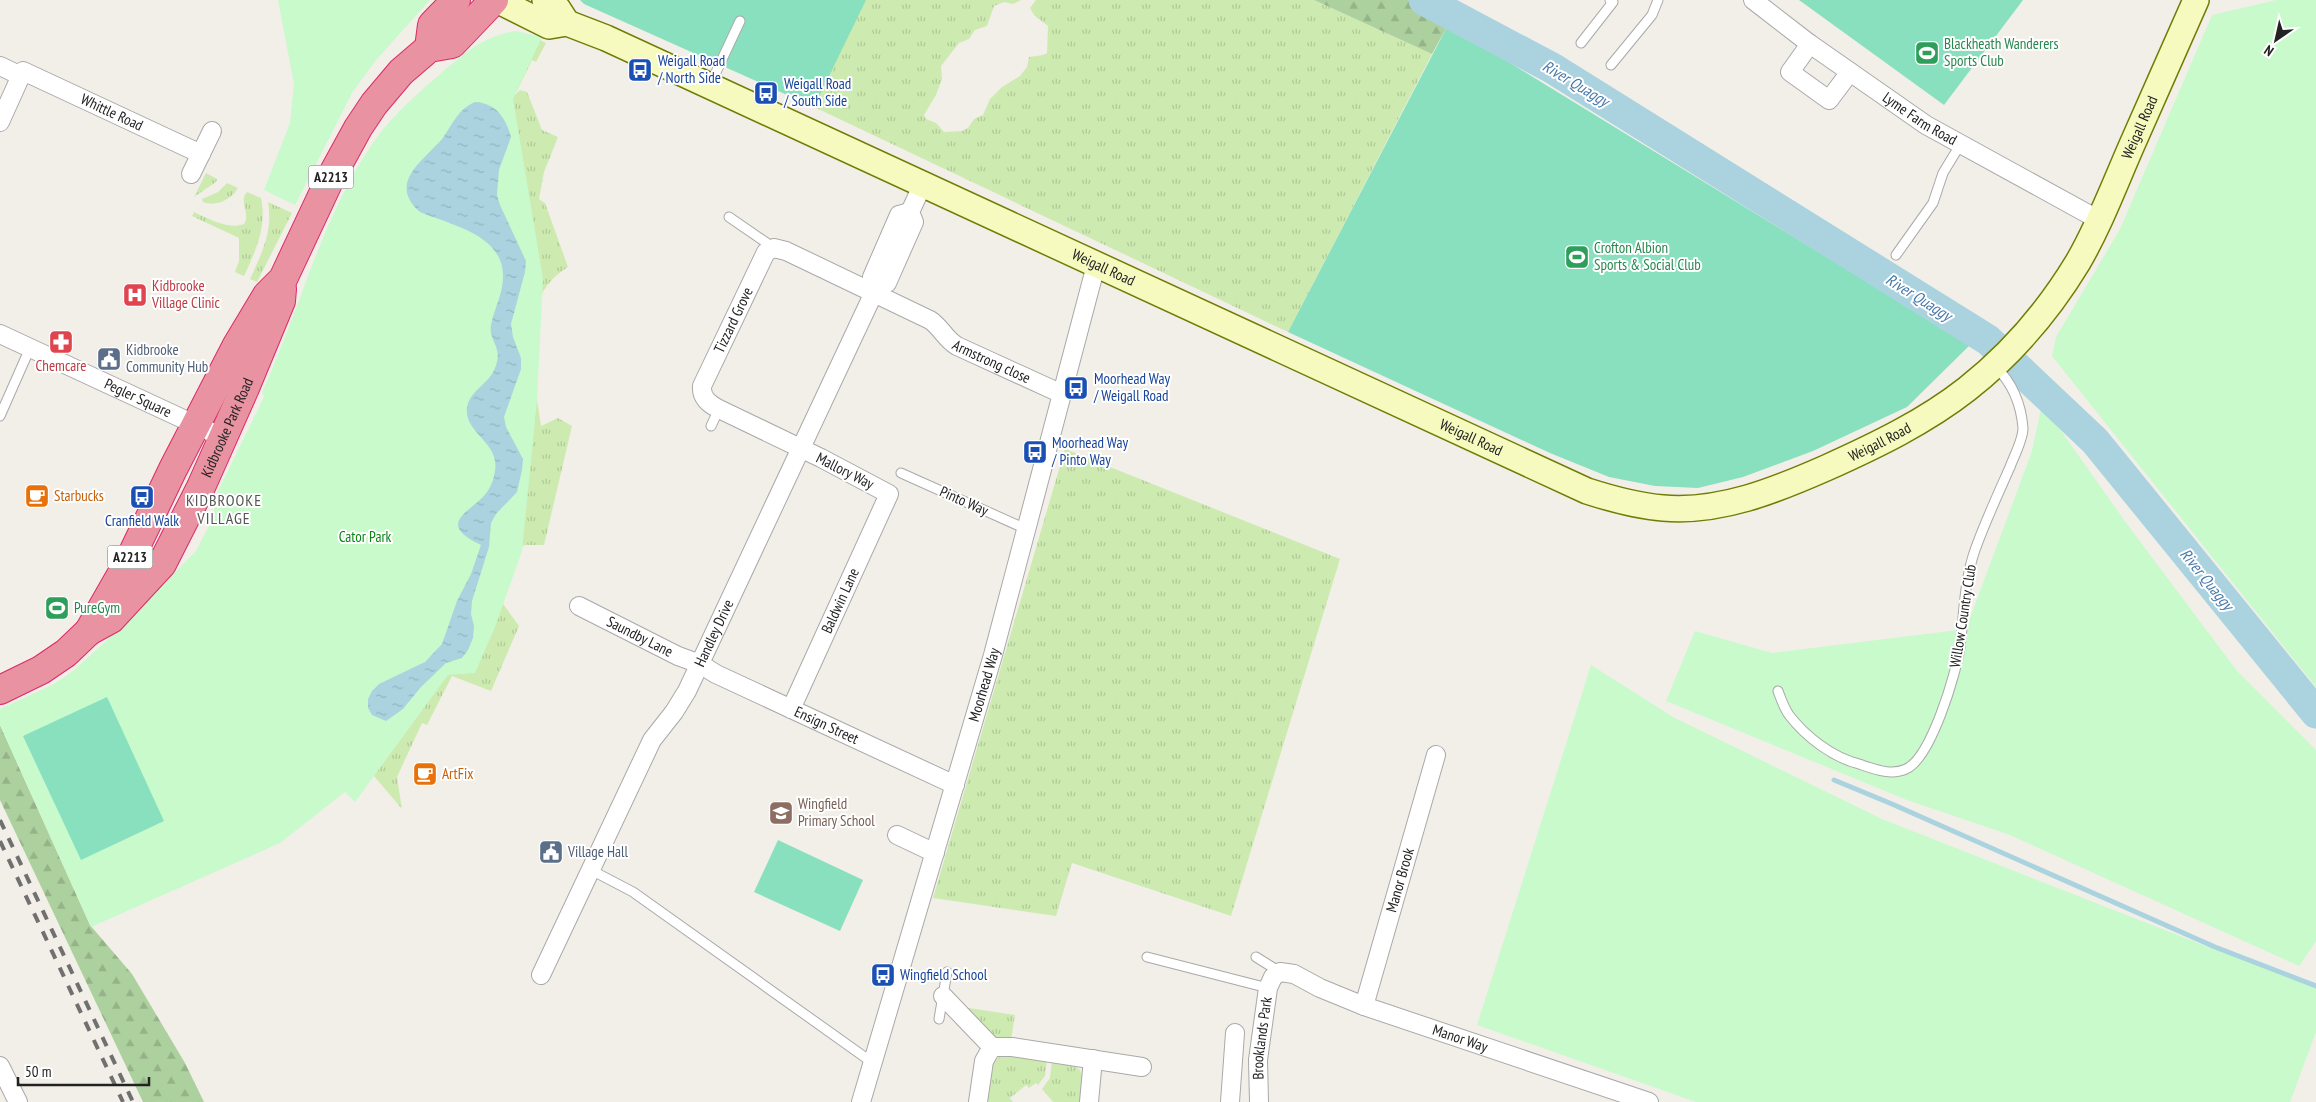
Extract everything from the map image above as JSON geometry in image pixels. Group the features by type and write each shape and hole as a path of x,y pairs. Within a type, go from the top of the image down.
{"highway":[{"path":"456,0 432,25 429,48 452,44 495,0"},
{"name":"Kidbrooke Park Road","path":"89,631 111,619 162,564 201,487 249,380 281,301 283,279 329,180 358,128 391,83 429,48"},
{"name":"Kidbrooke Park Road","path":"0,690 41,670 66,654 89,631 129,561 237,345 267,295 283,279"}],"street":[{"name":"Weigall Road","path":"495,0 549,26 568,23"},
{"name":"Weigall Road","path":"545,0 558,8 568,23 710,86 922,186 1587,491 1624,503 1664,508 1703,507 1738,501 1773,490 1817,472 1866,450 1931,414 1966,390 2001,358 2061,288 2078,261 2099,220 2196,0"},
{"name":"Lyme Farm Road","path":"1753,0 1810,44 1918,120 1960,145 2099,220"},
{"path":"1810,44 1790,72 1830,100 1850,72"},
{"name":"Whittle Road","path":"0,66 22,73 201,154"},
{"path":"0,122 22,73"},
{"path":"191,174 212,131"},
{"name":"Handley Drive","path":"541,975 652,740 681,702 700,664 875,290 872,276 899,215 910,212 922,186"},
{"path":"774,248 786,251 875,290"},
{"name":"Tizzard Grove","path":"774,248 766,252 761,259 702,386 702,392 708,404 800,448"},
{"name":"Moorhead Way","path":"861,1102 993,655 1096,265"},
{"name":"Armstrong close","path":"875,290 936,324 951,342 957,346 1062,394"},
{"name":"Pegler Square","path":"0,334 222,437"},
{"name":"Mallory Way","path":"800,448 890,494"},
{"name":"Baldwin Lane","path":"791,709 890,494"},
{"name":"Saundby Lane","path":"579,606 678,656 700,664"},
{"name":"Ensign Street","path":"700,664 716,674 955,784"},
{"name":"Manor Brook","path":"1364,1006 1436,755"},
{"path":"897,835 935,853"},
{"name":"Manor Way","path":"1274,979 1294,974 1320,988 1364,1006 1649,1102"},
{"name":"Brooklands Park","path":"1259,1102 1258,1060 1274,979"},
{"path":"943,996 992,1047"},
{"path":"1230,1102 1235,1033"},
{"path":"992,1047 1006,1046 1142,1067"},
{"path":"978,1102 984,1061 992,1047"},
{"path":"1089,1102 1093,1059"},
{"path":"0,1066 18,1102"}],"lane":[{"path":"1581,43 1613,2 1610,0"},
{"path":"1611,65 1652,15 1658,0"},
{"path":"710,86 740,21"},
{"path":"1896,255 1933,203 1943,173 1960,145"},
{"path":"729,217 774,248"},
{"path":"0,416 3,399 30,348"},
{"name":"Willow Country Club","path":"1778,691 1788,714 1812,739 1845,761 1887,772 1906,769 1920,759 1943,709 1955,672 1960,647 1962,612 1974,552 2016,452 2023,430 2019,401 2007,379 2001,358"},
{"path":"711,426 719,409"},
{"name":"Pinto Way","path":"901,473 1026,529"},
{"path":"591,870 633,892 873,1063"},
{"path":"1148,957 1274,979"},
{"path":"1256,958 1274,979"},
{"path":"939,1019 947,972"}],"green space":[{"path":"278,0 430,0 376,60 352,93 295,205 264,190 290,123 294,84"},
{"path":"580,0 866,0 814,107 584,4"},
{"path":"864,0 1021,0 1013,4 1004,2 994,6 987,26 975,30 969,39 959,43 941,66 942,79 936,95 924,115 926,119 936,123 944,132 962,131 968,128 974,119 983,115 990,99 1002,87 1020,76 1027,67 1029,57 1047,53 1048,26 1034,15 1030,8 1036,0 1314,0 1432,54 1288,332 814,107"},
{"path":"1314,0 1450,0 1463,8 1448,25 1432,54"},
{"name":"Blackheath Wanderers Sports Club","path":"1799,0 2023,0 1944,105"},
{"path":"2276,0 2316,0 2316,687 2052,356 2056,337 2120,229 2212,15"},
{"name":"Crofton Albion Sports & Social Club","path":"1448,25 1970,345 1907,407 1813,451 1743,477 1698,488 1655,486 1609,477 1550,453 1288,332"},
{"name":"Cator Park","path":"516,31 542,37 513,99 543,279 537,400 522,551 495,627 475,673 448,675 355,802 345,792 280,843 91,927 0,725 0,709 54,684 73,671 104,643 196,551 214,516 217,493 264,397 262,392 326,231 356,169 389,122 413,98 465,53 484,41 504,33"},
{"path":"540,40 546,43 536,62 532,60 515,95 520,90 527,92 542,130 558,137 544,172 539,199 545,203 568,267 554,277 542,294 531,316 374,198"},
{"path":"206,173 217,179 216,182 194,197"},
{"path":"227,183 238,188 231,196 218,203 203,202 202,199 218,192"},
{"path":"247,192 261,198 263,219 256,248 244,276 235,272 239,261 239,238 192,216 194,212 225,225 244,224 246,216 244,200"},
{"path":"268,202 292,213 257,282 250,279 268,232"},
{"path":"537,376 537,400 541,426 558,418 572,426 544,545 526,545 515,548"},
{"path":"2042,404 2127,524 2237,671 2316,750 2316,941 2299,966 2010,835 1907,800 1666,701 1695,631 1772,653 1966,629 2032,451"},
{"path":"1065,449 1340,559 1231,916 1072,863 1056,916 933,898"},
{"path":"498,597 519,626 491,691 452,676 427,725 422,723 397,777 402,809 362,762"},
{"path":"1591,665 1673,717 1882,819 2203,945 2316,986 2316,1032 2290,1102 1696,1102 1477,1025"},
{"path":"107,697 164,821 81,860 23,736"},
{"path":"0,725 90,925 132,974 185,1063 204,1102 143,1102 0,800"},
{"path":"778,840 863,880 840,931 754,892"},
{"path":"962,1007 1015,1015 1011,1040 994,1037"},
{"path":"1005,1055 1047,1059 1045,1076 1038,1085 1036,1083 1029,1088 1026,1085 1010,1098 1013,1102 985,1102 987,1081 991,1068 994,1062"},
{"path":"1052,1060 1071,1064 1080,1070 1083,1079 1083,1102 1053,1102 1042,1089 1050,1078"}],"water":[{"path":"475,102 489,105 499,113 511,137 499,170 497,195 526,261 525,272 511,324 513,337 521,358 521,369 504,417 506,427 523,459 522,470 517,492 496,514 491,523 489,547 472,601 471,614 474,626 473,638 468,650 462,658 446,663 421,687 403,709 386,721 372,715 368,708 368,699 372,691 379,684 425,662 442,644 457,601 471,574 481,545 467,537 460,530 458,523 466,511 481,499 488,490 495,471 495,461 492,452 471,424 467,408 475,392 489,378 497,361 497,349 492,336 491,325 503,283 501,263 495,251 474,234 420,212 411,201 407,191 407,182 418,164 442,139 460,113"}],"waterway":[{"name":"River Quaggy","path":"1424,0 1552,68 1988,340 2095,441 2316,713"},
{"path":"1834,780 2215,947 2316,986"}],"railway":[{"path":"0,820 133,1102"},
{"path":"0,841 123,1102"}],"place":[{"name":"Blackheath Wanderers Sports Club","path":"1927,53"},
{"name":"Weigall Road / North Side","path":"640,70"},
{"name":"Weigall Road / South Side","path":"766,93"},
{"name":"Crofton Albion Sports & Social Club","path":"1577,257"},
{"name":"Kidbrooke Village Clinic","path":"135,295"},
{"name":"Chemcare","path":"61,342"},
{"name":"Kidbrooke Community Hub","path":"109,359"},
{"name":"Moorhead Way / Weigall Road","path":"1076,388"},
{"name":"Moorhead Way / Pinto Way","path":"1035,452"},
{"name":"Starbucks","path":"37,496"},
{"name":"Cranfield Walk","path":"142,497"},
{"name":"PureGym","path":"57,608"},
{"name":"ArtFix","path":"425,774"},
{"name":"Wingfield Primary School","path":"781,813"},
{"name":"Village Hall","path":"551,852"},
{"name":"Wingfield School","path":"883,975"}],"district":[{"name":"KIDBROOKE VILLAGE","path":"224,509"}]}
